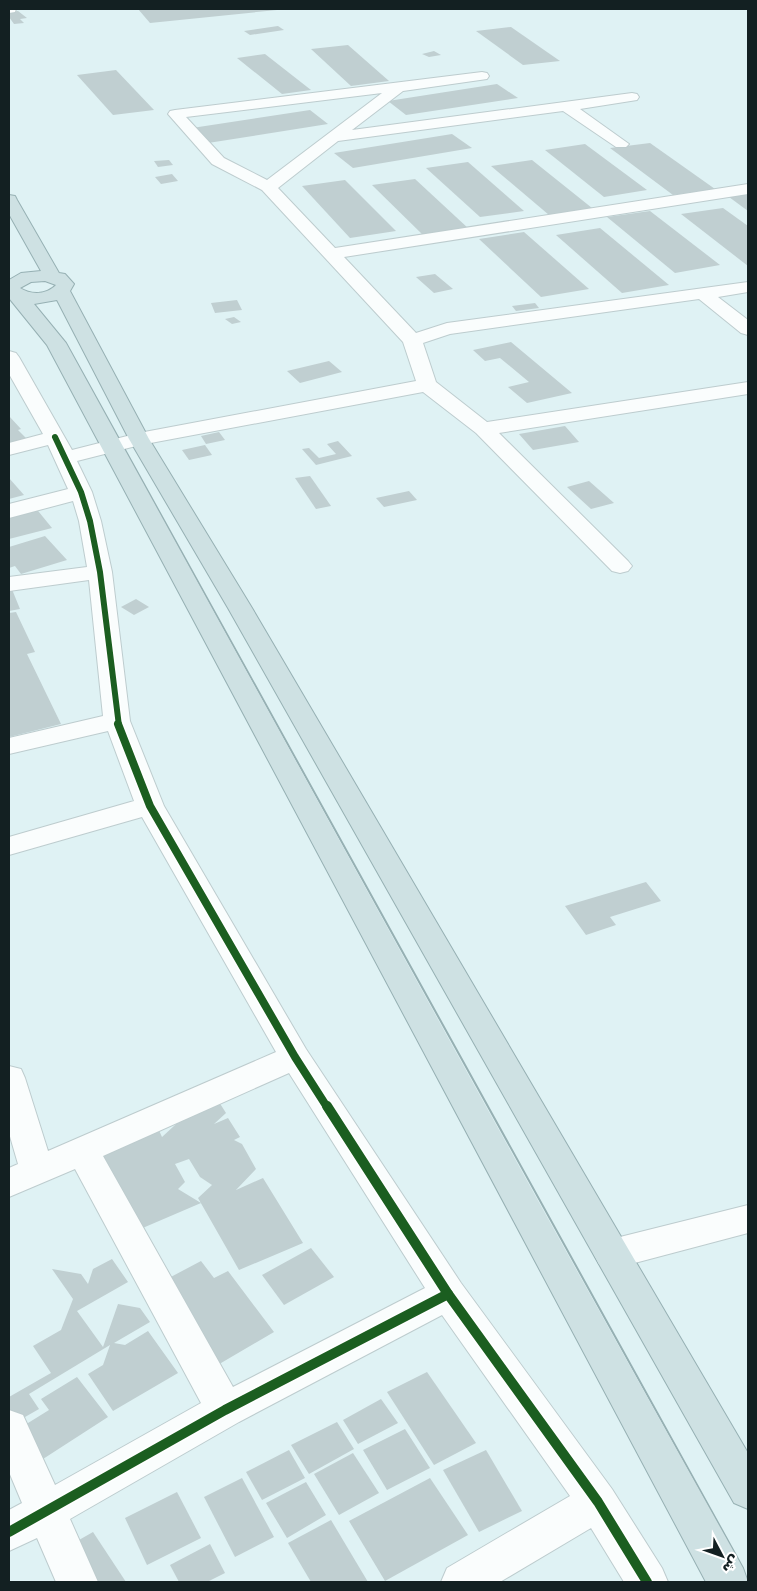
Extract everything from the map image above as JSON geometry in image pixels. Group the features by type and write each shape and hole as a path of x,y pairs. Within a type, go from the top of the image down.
{"highway":[{"path":"9,200 57,284 125,442 418,1009 558,1273 728,1582"},
{"path":"57,284 27,277 13,284 240,608 748,1490"}],"street":[{"path":"482,76 175,114 218,162 268,187 412,340 427,385 483,429 620,566"},
{"path":"268,187 398,87"},
{"path":"333,137 397,134 447,117 566,106 632,97"},
{"path":"566,106 620,144"},
{"path":"330,254 748,189"},
{"path":"412,340 447,329 748,287"},
{"path":"702,293 748,329"},
{"path":"9,357 15,381 60,447 81,492 90,521 100,572 118,721 150,806 295,1057 448,1294 598,1502 646,1582"},
{"path":"9,449 125,442 427,385"},
{"path":"483,429 748,388"},
{"path":"9,511 81,492"},
{"path":"9,584 100,572"},
{"path":"9,746 118,721"},
{"path":"9,846 150,806"},
{"path":"9,1078 23,1177 295,1057"},
{"path":"82,1150 225,1410"},
{"path":"612,1254 748,1219"},
{"path":"9,1532 225,1410 448,1294"},
{"path":"9,1427 77,1582"},
{"path":"462,1582 598,1502"}],"building":[{"path":"138,9 277,9 277,10 150,23"},
{"path":"18,11 27,18 20,19 24,23 14,24 9,17 9,12"},
{"path":"278,26 284,30 250,35 244,31"},
{"path":"511,27 560,61 523,65 476,31"},
{"path":"348,45 389,81 351,86 311,49"},
{"path":"434,51 441,55 429,57 422,54"},
{"path":"265,54 311,90 282,94 237,58"},
{"path":"116,70 154,110 113,115 77,75"},
{"path":"497,84 518,98 406,115 388,101"},
{"path":"310,110 328,124 208,143 192,128"},
{"path":"452,134 472,148 353,168 334,153"},
{"path":"650,143 715,189 673,195 610,148"},
{"path":"585,144 647,190 604,197 545,150"},
{"path":"169,160 173,165 158,167 154,161"},
{"path":"532,160 592,208 549,215 491,166"},
{"path":"468,162 524,211 480,217 426,168"},
{"path":"172,174 178,181 161,184 155,177"},
{"path":"415,179 469,229 424,236 372,185"},
{"path":"345,180 396,231 350,238 302,186"},
{"path":"748,194 748,211 729,197"},
{"path":"723,208 748,226 748,266 681,214"},
{"path":"650,211 720,265 675,273 607,217"},
{"path":"600,228 669,285 622,293 556,235"},
{"path":"524,232 589,289 541,297 479,239"},
{"path":"435,274 453,289 434,293 416,277"},
{"path":"237,300 242,310 215,313 211,303"},
{"path":"535,303 539,308 516,311 512,306"},
{"path":"234,317 241,322 232,324 225,319"},
{"path":"511,342 572,393 527,403 508,387 529,382 500,358 485,361 473,350"},
{"path":"329,361 342,372 300,383 287,371"},
{"path":"9,416 21,429 18,430 30,442 9,448"},
{"path":"565,426 579,442 533,450 519,434"},
{"path":"219,432 225,440 206,444 201,436"},
{"path":"338,441 352,456 316,465 302,449 309,448 319,458 336,454 327,444"},
{"path":"205,445 212,455 189,460 182,450"},
{"path":"310,476 331,506 316,509 295,478"},
{"path":"9,478 24,495 9,499"},
{"path":"589,481 614,503 591,509 567,487"},
{"path":"409,491 417,500 384,507 376,498"},
{"path":"34,506 52,528 9,539 9,512"},
{"path":"45,536 67,560 21,574 15,566 9,568 9,547"},
{"path":"9,582 20,609 9,611"},
{"path":"136,599 149,607 134,615 121,607"},
{"path":"16,612 35,652 27,654 61,724 9,737 9,613"},
{"path":"646,882 661,901 610,917 616,925 586,935 565,906"},
{"path":"212,1091 226,1113 214,1124 228,1118 240,1137 234,1140 242,1144 256,1169 236,1190 263,1178 303,1243 239,1270 201,1203 131,1233 95,1150 157,1126 162,1137","holes":["189,1159 200,1177 212,1185 198,1198 201,1203 178,1189 185,1182 175,1164"]},
{"path":"311,1248 334,1277 284,1305 262,1275"},
{"path":"112,1259 128,1282 77,1311 103,1347 118,1304 140,1308 150,1322 114,1343 125,1345 148,1331 178,1373 113,1411 88,1374 103,1365 110,1345 29,1394 39,1409 18,1421 9,1420 9,1397 51,1373 33,1346 61,1330 73,1299 52,1269 81,1274 88,1284 93,1269"},
{"path":"201,1261 214,1278 228,1271 274,1332 204,1373 167,1279"},
{"path":"427,1372 476,1443 434,1465 387,1392"},
{"path":"77,1377 108,1417 43,1459 20,1428 49,1410 41,1399"},
{"path":"381,1399 398,1423 358,1444 343,1420"},
{"path":"337,1422 354,1449 309,1474 291,1445"},
{"path":"405,1429 430,1468 387,1490 363,1450"},
{"path":"289,1450 305,1478 262,1500 246,1472"},
{"path":"486,1450 522,1511 479,1532 443,1470"},
{"path":"353,1453 379,1493 339,1515 314,1474"},
{"path":"242,1478 274,1537 235,1557 204,1497"},
{"path":"430,1478 468,1535 385,1581 349,1521"},
{"path":"306,1482 326,1515 287,1538 266,1503"},
{"path":"177,1492 201,1538 147,1565 125,1518"},
{"path":"331,1520 368,1582 311,1582 288,1543"},
{"path":"93,1532 126,1582 96,1582 72,1544"},
{"path":"210,1544 225,1573 207,1582 179,1582 170,1565"}],"cycle path":[{"path":"55,437 81,492 90,521 100,572 117,721 150,806 295,1057 448,1294 598,1502 647,1582"},
{"path":"9,1532 225,1410 448,1294"}]}
